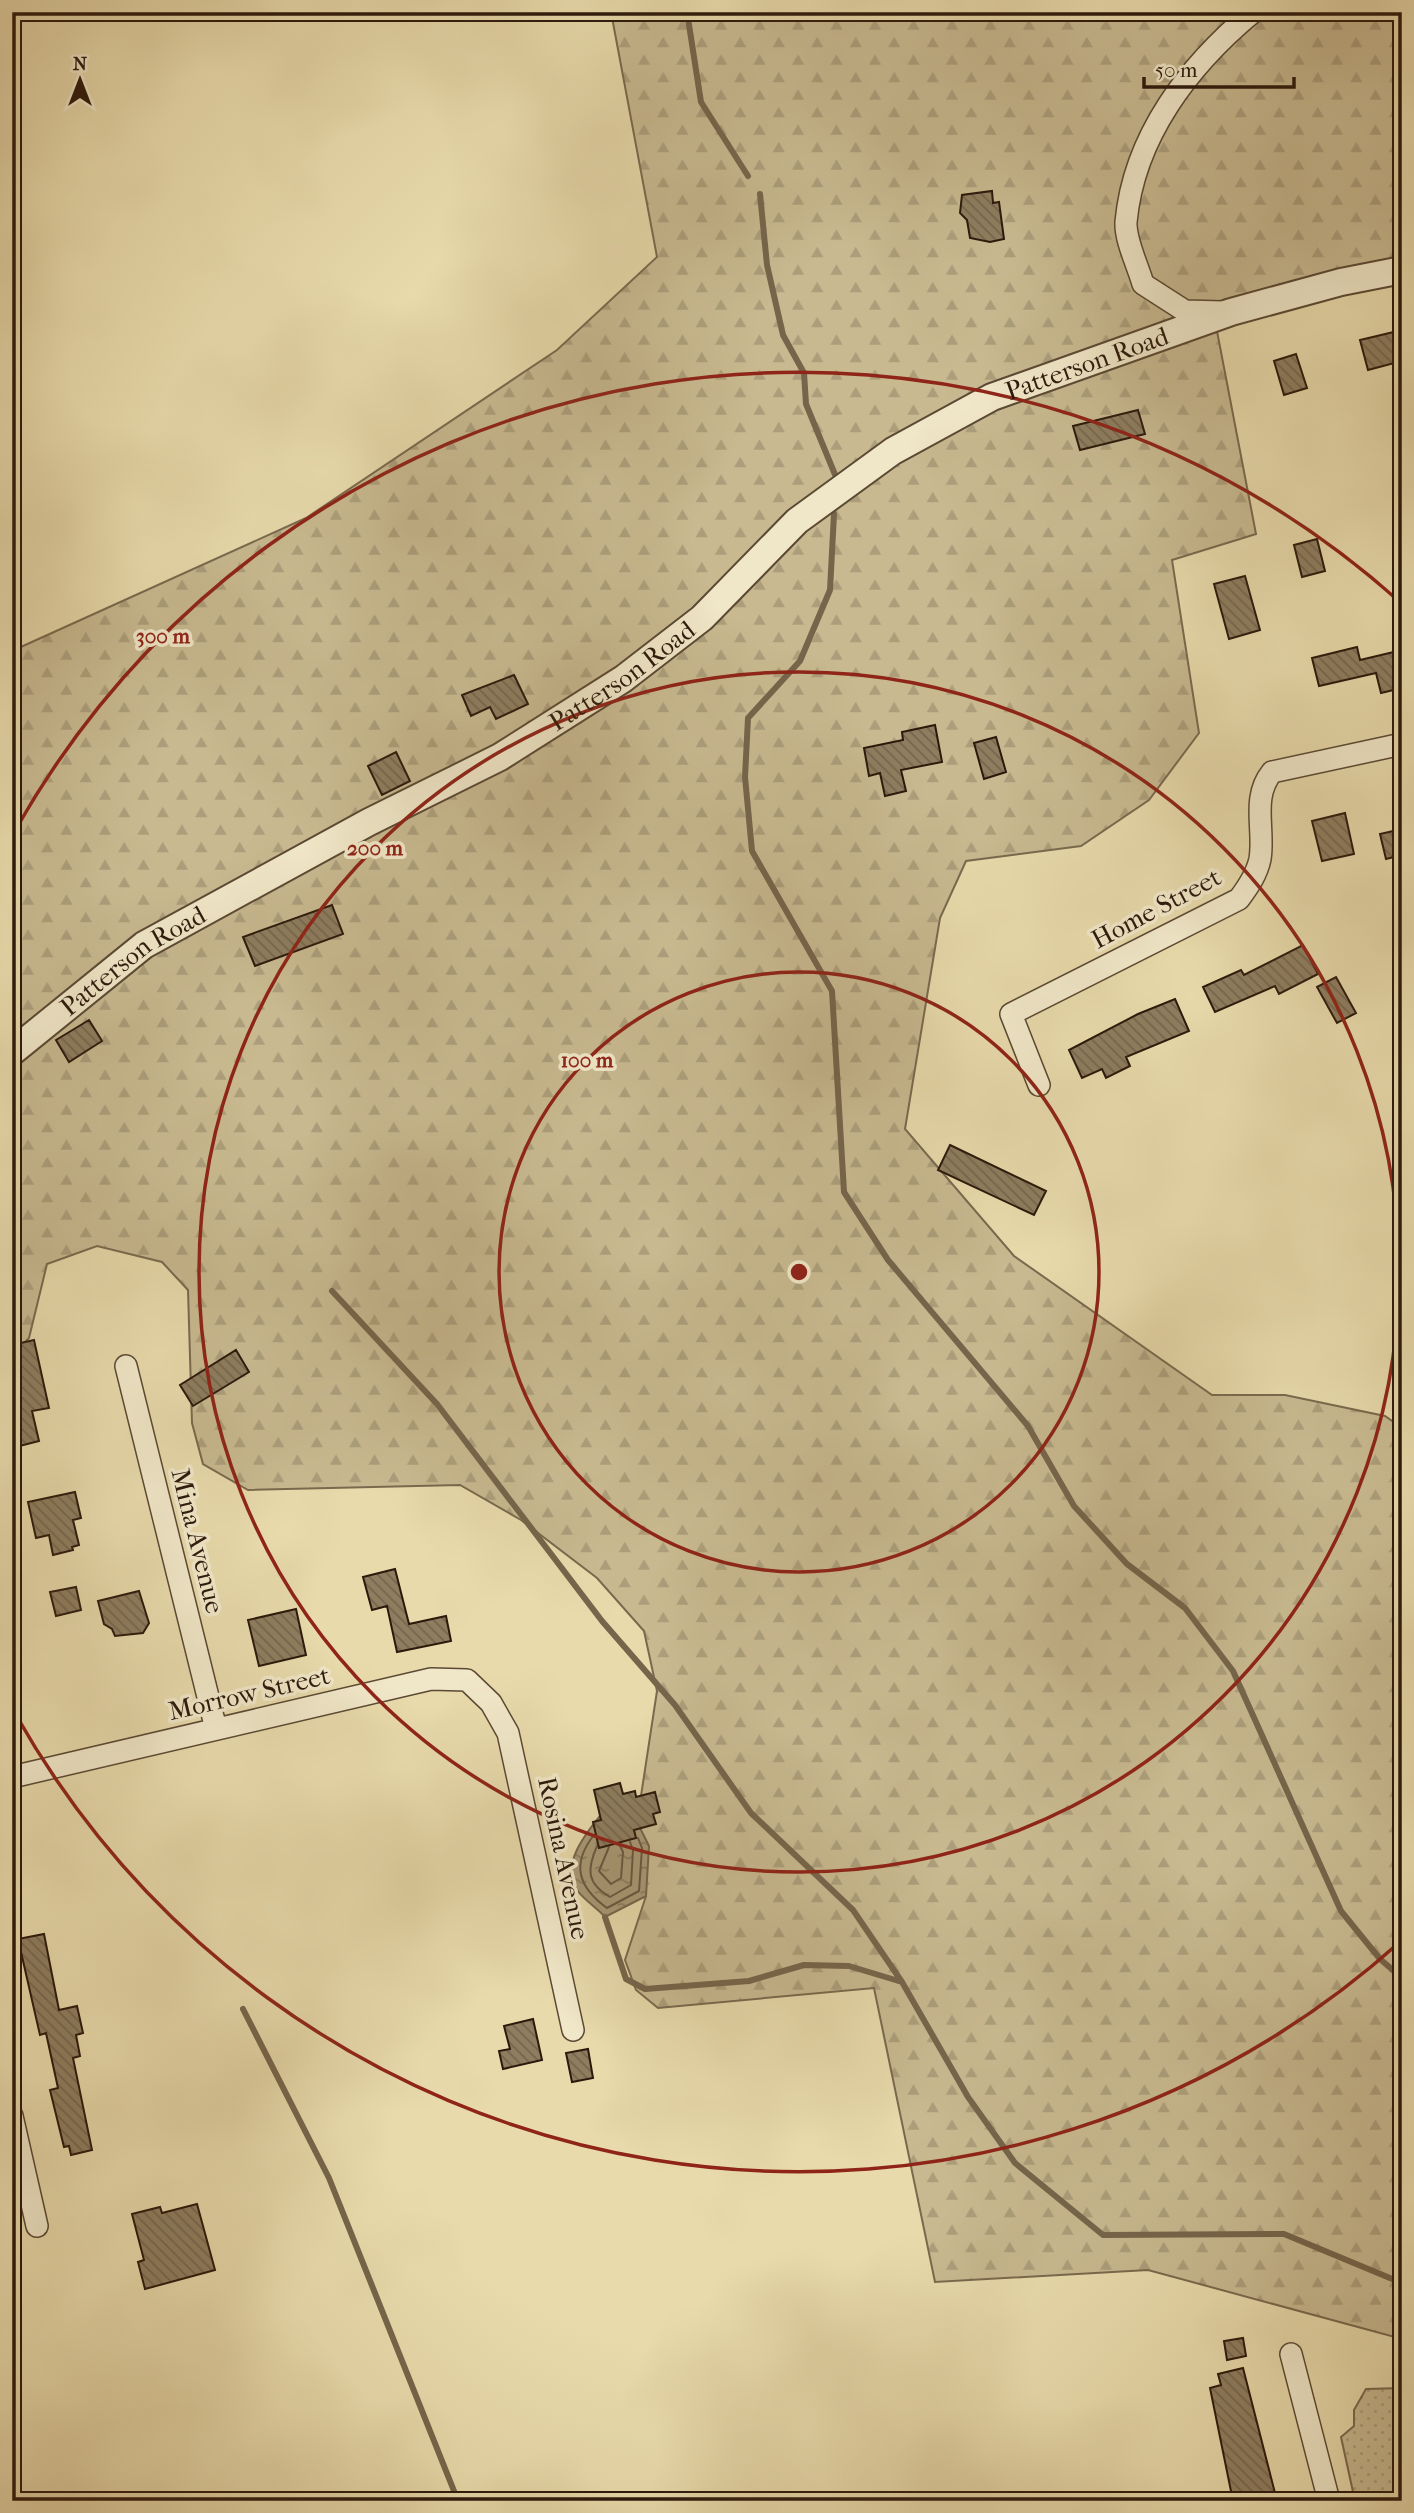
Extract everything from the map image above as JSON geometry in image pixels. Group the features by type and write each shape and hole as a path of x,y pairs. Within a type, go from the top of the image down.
{"street":[{"path":"1231,312 1185,311 1143,284 1126,224 1139,166 1168,101 1216,43 1253,12"},
{"name":"Patterson Road","path":"12,1052 144,945 369,822 500,757 624,679 702,618 797,521 893,451 992,397 1231,312 1342,282 1402,270"},
{"name":"Home Street","path":"1039,1085 1011,1014 1239,899 1251,882 1260,859 1260,801 1264,782 1272,772 1402,744"},
{"name":"Mina Avenue","path":"126,1366 216,1730"},
{"name":"Morrow Street","path":"12,1777 431,1679 467,1681 491,1703"},
{"name":"Rosina Avenue","path":"491,1703 508,1733 573,2030"},
{"path":"12,2116 37,2226"},
{"path":"1291,2354 1329,2501"}],"green space":[{"path":"611,12 1402,12 1402,257 1216,326 1256,534 1172,560 1199,733 1149,800 1081,846 966,861 940,918 905,1129 1014,1256 1212,1395 1285,1395 1385,1416 1402,1428 1402,2339 1148,2270 935,2282 874,1988 658,2008 636,1990 625,1960 646,1896 637,1822 657,1691 644,1631 597,1578 521,1520 460,1485 248,1490 203,1464 192,1423 188,1290 162,1262 97,1246 47,1264 29,1338 12,1356 12,651 306,518 557,350 657,257"},
{"path":"1402,2388 1402,2501 1355,2501 1341,2437 1354,2426 1354,2410 1366,2389"}],"water":[{"path":"608,1806 637,1822 649,1846 646,1896 605,1917 577,1890 572,1879 572,1868 579,1845"}],"building":[{"path":"992,191 993,203 999,202 1004,239 990,242 970,238 967,220 960,213 962,195"},
{"path":"1402,330 1402,361 1368,370 1360,340"},
{"path":"1296,354 1307,388 1284,395 1274,361"},
{"path":"1138,410 1145,434 1080,450 1073,426"},
{"path":"1317,539 1325,571 1302,577 1294,545"},
{"path":"1245,576 1260,630 1229,639 1214,584"},
{"path":"1357,647 1360,660 1402,650 1402,688 1381,693 1376,673 1319,686 1312,658"},
{"path":"514,675 528,704 496,719 490,707 471,716 462,695"},
{"path":"935,725 942,762 901,770 906,791 885,796 880,773 869,776 864,748 903,740 902,732"},
{"path":"996,737 1006,772 984,779 974,743"},
{"path":"396,752 410,781 382,795 368,766"},
{"path":"1345,813 1354,854 1322,861 1312,821"},
{"path":"1402,829 1402,855 1386,859 1380,834"},
{"path":"332,905 343,934 255,966 243,937"},
{"path":"1303,945 1318,974 1279,994 1275,986 1215,1012 1203,987 1241,970 1244,975"},
{"path":"1336,977 1356,1013 1337,1023 1317,987"},
{"path":"1175,999 1189,1031 1126,1057 1130,1066 1106,1078 1102,1069 1082,1078 1069,1050 1138,1014"},
{"path":"89,1020 102,1041 69,1062 56,1040"},
{"path":"950,1145 1046,1191 1034,1215 938,1170"},
{"path":"34,1340 49,1408 32,1411 39,1441 12,1448 12,1430 16,1429 12,1412 12,1345"},
{"path":"236,1350 249,1372 193,1406 180,1385"},
{"path":"75,1492 81,1518 73,1520 79,1545 72,1547 73,1550 53,1555 49,1535 36,1538 28,1502"},
{"path":"395,1569 409,1624 446,1616 451,1641 397,1652 387,1606 372,1610 363,1577"},
{"path":"76,1587 81,1610 56,1616 50,1592"},
{"path":"139,1591 149,1623 143,1633 115,1636 112,1629 104,1624 98,1601"},
{"path":"296,1609 306,1655 259,1666 248,1620"},
{"path":"620,1783 623,1794 635,1791 636,1797 655,1792 660,1812 653,1814 656,1824 634,1830 636,1838 599,1848 593,1822 601,1820 594,1790"},
{"path":"44,1934 59,2010 77,2006 83,2033 76,2035 80,2056 73,2058 92,2150 71,2155 69,2146 64,2147 50,2090 58,2088 46,2033 40,2035 18,1939"},
{"path":"533,2019 542,2060 503,2069 499,2051 510,2049 504,2026"},
{"path":"588,2049 593,2078 572,2082 566,2053"},
{"path":"197,2204 215,2270 145,2289 138,2262 144,2260 132,2214 160,2207 162,2213"},
{"path":"1243,2338 1246,2356 1227,2360 1224,2341"},
{"path":"1243,2368 1276,2497 1257,2501 1233,2501 1210,2388 1221,2385 1218,2374"}],"waterway":[{"path":"687,12 701,102 748,176"},
{"path":"760,194 767,265 783,335 804,373 806,404 836,477"},
{"path":"834,514 830,590 800,661 748,718 745,777 752,851 832,991 844,1192 888,1260 1028,1426 1074,1506 1127,1564 1185,1608 1233,1671 1341,1911 1380,1959 1402,1978"},
{"path":"332,1291 437,1404 602,1621 675,1705 751,1813 853,1910 902,1982 968,2097 1015,2163 1103,2235 1284,2234 1402,2283"},
{"path":"605,1917 626,1979 645,1989 749,1981 804,1965 849,1966 902,1982"},
{"path":"243,2009 329,2178 458,2501"}]}
